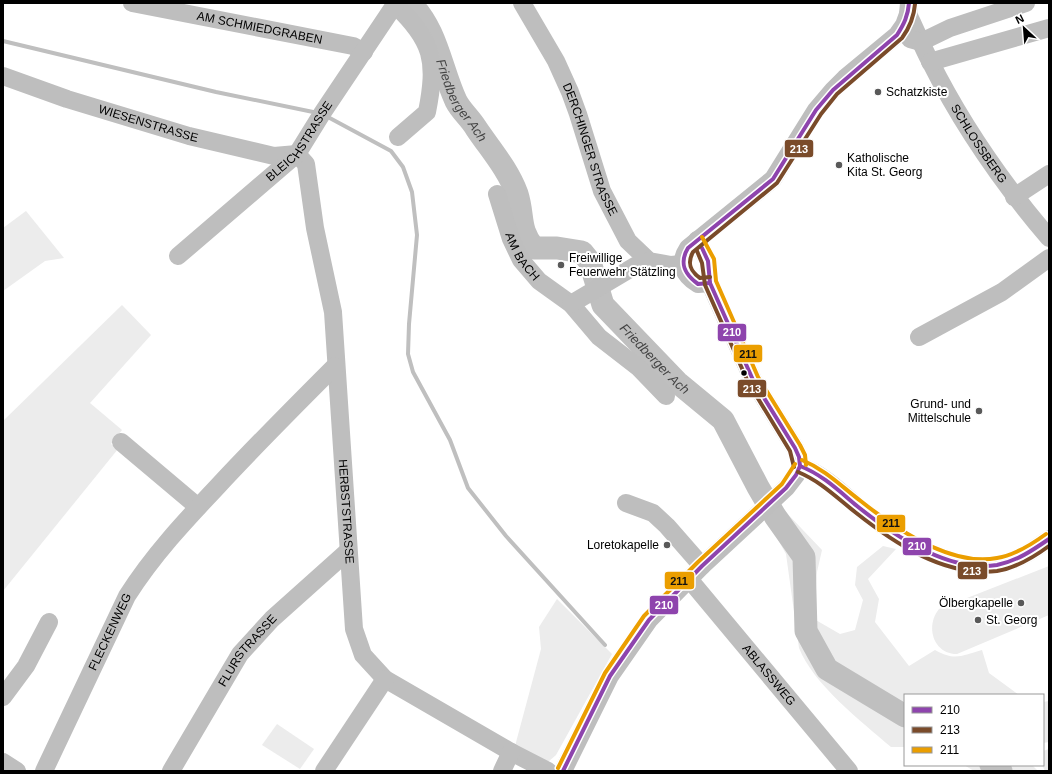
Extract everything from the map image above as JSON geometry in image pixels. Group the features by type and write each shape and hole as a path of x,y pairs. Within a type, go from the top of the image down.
{"street":[{"name":"AM SCHMIEDGRABEN","path":"132,3 353,46 364,52"},
{"name":"DERCHINGER STRASSE","path":"522,3 556,61 570,92 602,192 628,241 649,262"},
{"path":"897,35 920,42 950,28 1026,3"},
{"name":"BLEICHSTRASSE","path":"178,256 297,154 321,115 396,4 420,32 431,56 432,71 427,112 398,137"},
{"path":"710,283 698,284 685,274 682,264 686,252 697,240 773,179 816,110 845,78 897,35 904,25 908,9"},
{"name":"SCHLOSSBERG","path":"908,9 920,42 965,124 1014,197 1049,238"},
{"path":"930,62 1049,28"},
{"name":"WIESENSTRASSE","path":"3,76 67,99 189,136 274,156 297,154"},
{"name":"HERBSTSTRASSE","path":"297,154 306,164 315,228 333,312 335,366 348,551 354,629 358,644 363,655 385,679 548,771"},
{"path":"1014,197 1049,174"},
{"name":"AM BACH","path":"497,194 511,240 521,260 539,281 572,304 599,337 639,368 666,396"},
{"path":"563,771 610,676 650,620 702,566 769,503 796,475 800,466 799,457 795,448 753,380 710,283 708,261 697,240"},
{"path":"919,338 1002,292 1049,258"},
{"path":"572,304 635,266 649,262 671,265 682,264"},
{"name":"FLECKENWEG","path":"44,771 128,596 154,556 257,444 335,366"},
{"path":"121,442 198,507"},
{"path":"800,466 813,470 874,520 915,546 949,561 983,565 996,564 1017,559 1049,539"},
{"path":"626,503 653,513 667,526 702,566"},
{"name":"FLURSTRASSE","path":"170,771 240,654 272,619 348,551"},
{"name":"ABLASSWEG","path":"689,579 849,771"},
{"path":"3,697 26,666 49,622"},
{"path":"324,771 385,679"},
{"path":"502,771 512,752"},
{"path":"3,762 17,771"}],"shaded area":[{"path":"26,211 64,258 45,261 3,291 3,228"},
{"path":"122,305 151,335 90,403 122,430 111,444 118,449 3,591 3,421"},
{"path":"782,508 822,550 817,572 814,619 840,634 855,630 863,600 855,585 857,567 883,546 896,549 868,579 879,599 875,622 909,666 935,650 948,655 963,656 982,650 989,673 1018,694 904,694 904,747 891,747 839,702 815,675 806,662 799,648 786,554 768,522"},
{"path":"1049,566 1049,615 957,654 949,653 937,644 932,631 935,616 939,609"},
{"path":"557,599 612,654 556,755 549,761 541,762 515,746 541,649 539,627"},
{"path":"1049,701 1049,742 1044,743 1044,702"},
{"path":"277,724 314,749 300,769 262,745"},
{"path":"1049,749 1049,771 1045,771 1042,766 1044,766 1044,751"},
{"path":"966,766 1033,766 1038,771 974,771"}],"waterway":[{"name":"Friedberger Ach","path":"410,3 419,13 432,37 458,105 474,124 509,176 517,194 523,228 529,241 534,248 557,248 582,252 590,262 603,305 677,382 723,420 775,516 804,557 806,631 827,669 904,715"},
{"path":"3,41 216,92 318,113"},
{"path":"326,116 391,151 403,167 412,192 417,235 409,324 408,354 413,372 450,440 468,488 506,536 605,645"},
{"name":"Friedberger Ach","path":"993,766 1001,771"}],"transit line":[{"name":"210","path":"710,283 698,284 686,272 684,268 684,259 688,248 773,179 816,110 833,90 897,35 905,20 909,3"},
{"name":"213","path":"710,277 700,278 694,273 690,266 690,260 693,252 777,183 821,114 837,94 902,38 911,22 915,4"},
{"name":"211","path":"702,237 714,259 716,281 758,377 800,445 805,455 806,465"},
{"name":"210","path":"702,248 708,261 710,283 753,380 795,448 799,457 800,466"},
{"name":"213","path":"697,251 702,263 705,285 748,382 790,451 794,467"},
{"name":"211","path":"802,460 819,469 876,513 908,534 925,544 961,557 979,559 1004,557 1023,549 1046,534"},
{"name":"211","path":"558,768 605,673 644,616 698,562 782,484 795,464"},
{"name":"210","path":"800,466 816,474 871,517 904,540 941,557 960,563 979,566 997,565 1024,555 1049,539"},
{"name":"210","path":"563,771 610,676 649,620 702,566 786,488 796,475 800,466"},
{"name":"213","path":"798,472 821,485 870,524 903,546 939,563 958,569 977,571 1004,570 1024,562 1049,546"}],"place":[{"name":"Schatzkiste","path":"878,92"},
{"name":"Katholische Kita St. Georg","path":"839,165"},
{"name":"Freiwillige Feuerwehr Stätzling","path":"561,265"},
{"name":"Grund- und Mittelschule","path":"979,411"},
{"name":"Loretokapelle","path":"667,545"},
{"name":"Ölbergkapelle","path":"1021,603"},
{"name":"St. Georg","path":"978,620"}]}
